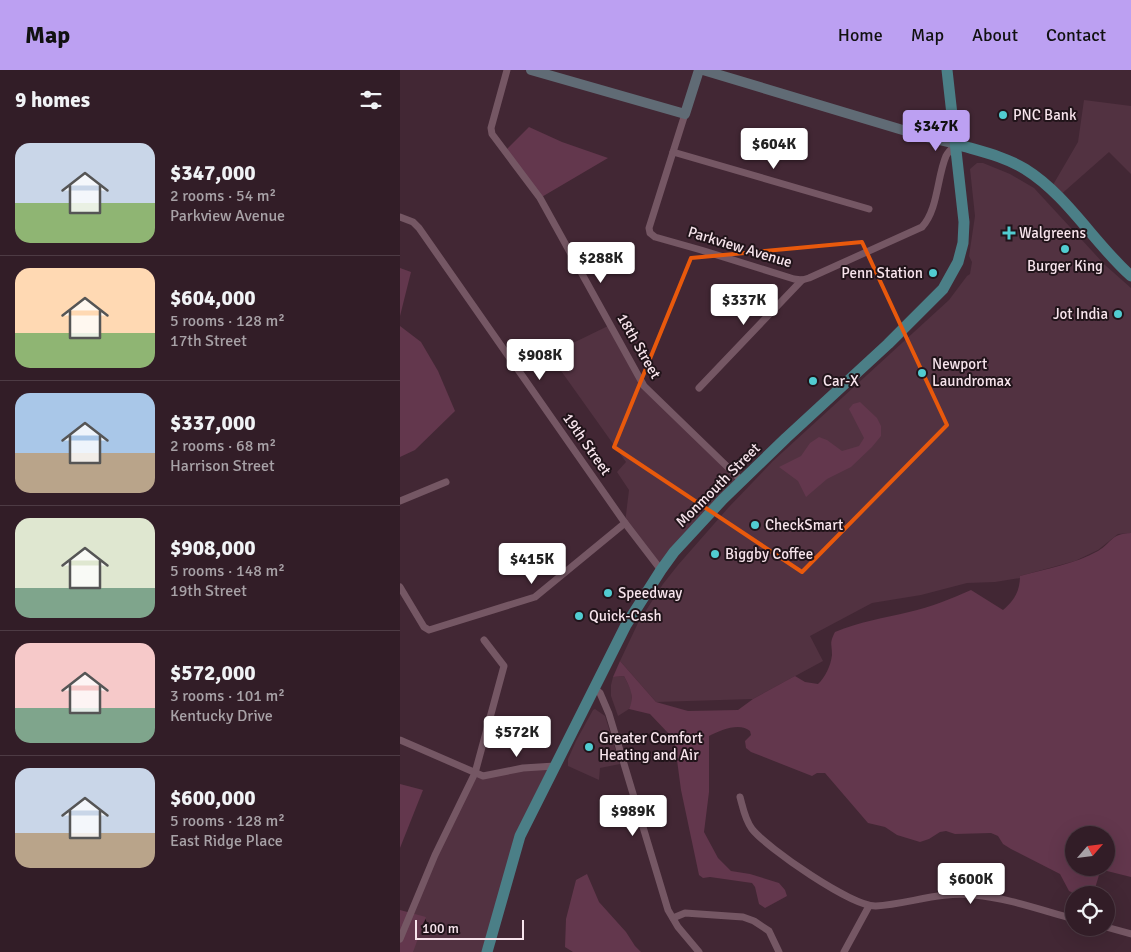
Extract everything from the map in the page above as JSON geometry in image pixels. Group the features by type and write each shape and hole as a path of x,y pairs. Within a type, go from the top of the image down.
{"main road":[{"path":"947,70 956,144 1006,160 1034,175 1058,197 1131,276"},
{"name":"Monmouth Street","path":"487,952 520,836 626,625 661,570 674,552 742,481 818,408 822,398 867,355 880,352 943,289 958,262 963,243 964,220 956,144"}],"street":[{"name":"18th Street","path":"507,70 490,128 492,134 540,198 644,386 742,481"},
{"path":"531,70 685,114"},
{"name":"Parkview Avenue","path":"699,70 649,228 652,236 794,279 802,280 924,225 931,209 946,154 956,144"},
{"path":"703,70 926,137 956,144"},
{"path":"673,152 869,209"},
{"name":"19th Street","path":"400,217 413,222 419,228 625,523 661,570"},
{"path":"699,388 802,280"},
{"path":"400,501 446,482"},
{"path":"400,588 424,627 430,630 535,597 625,523"},
{"path":"400,939 435,855 476,772 504,666 484,640"},
{"path":"594,688 600,693 609,714 668,910 678,927 699,952"},
{"path":"400,740 483,776 523,768 555,766"},
{"path":"740,797 748,823 763,840 837,892 861,904 876,906 955,894 974,894 1065,917"},
{"path":"844,952 869,906"},
{"path":"673,918 685,913 744,917 769,931 780,952"},
{"path":"1115,930 1131,934"}],"highlighted area":[{"path":"862,242 947,425 802,572 614,447 691,258"}],"shaded area":[{"path":"1084,100 1131,106 1131,174 1109,152 1058,197 1050,190 1078,142"},
{"path":"529,127 562,142 608,158 540,198 505,151"},
{"path":"977,163 983,163 1010,174 1034,188 1105,265 1131,288 1131,533 1118,534 1098,550 1075,561 1020,576 1020,578 995,582 967,583 921,595 872,603 810,636 823,661 753,699 656,702 620,661 638,623 663,584 728,508 773,461 949,300 970,274 972,262 969,256 975,216 970,169"},
{"path":"400,268 411,272 400,316"},
{"path":"610,325 644,386 742,481 661,570 625,523 629,490 617,472 626,462 559,368 566,363 573,343"},
{"path":"400,326 421,342 438,371 455,411 415,450 400,457"},
{"path":"860,402 877,418 881,426 881,436 851,467 827,479 806,497 798,481 779,467 801,456 810,443 819,437 827,440 842,451 859,446 864,438 849,409 853,404"},
{"path":"1131,533 1131,877 1115,873 1115,826 1065,826 1065,876 1099,876 1096,886 1066,886 1060,874 1011,849 1003,844 998,836 991,833 955,834 946,831 920,842 897,835 885,827 868,823 825,773 817,773 812,776 751,752 746,748 745,741 751,735 750,731 741,727 724,729 709,736 709,792 704,832 718,858 731,871 750,874 779,883 787,896 765,908 759,904 755,887 752,883 710,877 703,878 699,875 681,790 675,745 669,734 650,714 629,709 632,696 624,676 613,677 620,661 656,702 688,711 738,710 753,699 795,676 805,682 818,684 825,675 830,663 832,655 831,641 835,632 862,623 925,608 971,590 1003,610 1016,595 1020,576 1060,566 1089,556 1119,535"},
{"path":"624,676 631,690 632,703 629,709 618,716 611,696 611,685 613,677"},
{"path":"595,709 605,716 620,764 600,768 599,780 568,766 568,759 576,741"},
{"path":"555,766 520,836 487,952 400,952 400,939 475,773 483,776"},
{"path":"400,784 423,790 400,848"},
{"path":"587,874 599,902 641,952 573,952 565,947 566,919 576,880"},
{"path":"400,910 426,917 413,952 400,952"}],"place":[{"name":"PNC Bank","path":"1003,115"},
{"name":"Walgreens","path":"1009,233"},
{"name":"Burger King","path":"1065,249"},
{"name":"Penn Station","path":"933,273"},
{"name":"Jot India","path":"1118,314"},
{"name":"Newport Laundromax","path":"922,373"},
{"name":"Car-X","path":"813,381"},
{"name":"CheckSmart","path":"755,525"},
{"name":"Biggby Coffee","path":"715,554"},
{"name":"Speedway","path":"608,593"},
{"name":"Quick-Cash","path":"579,616"},
{"name":"Greater Comfort Heating and Air","path":"589,747"}]}
